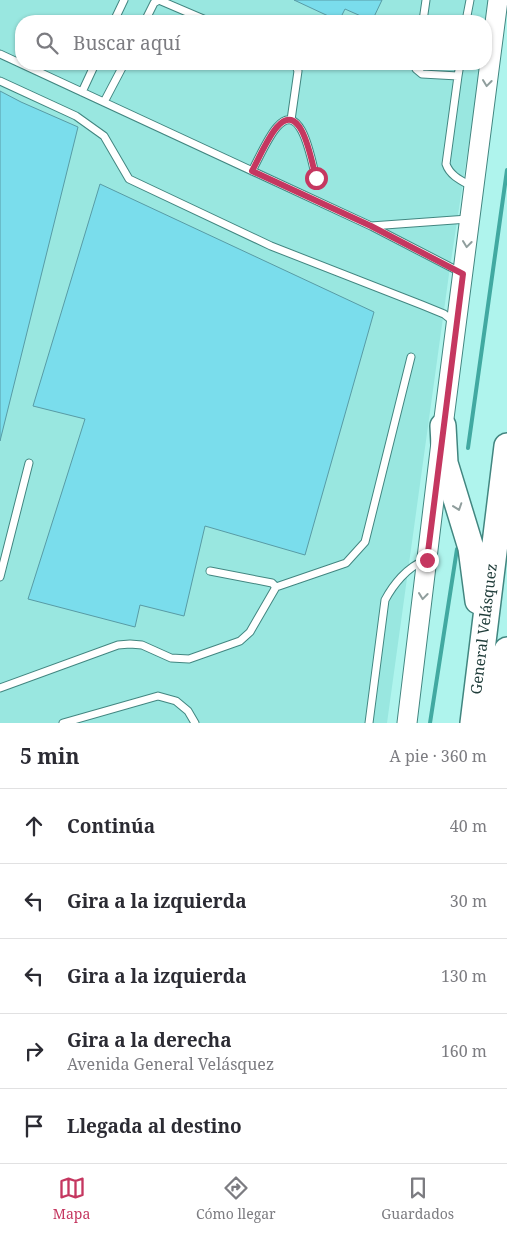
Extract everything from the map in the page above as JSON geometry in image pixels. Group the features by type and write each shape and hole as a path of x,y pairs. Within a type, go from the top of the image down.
{"highway":[{"path":"443,426 445,463 468,536 474,562 482,651"},
{"name":"General Velásquez","path":"473,723 507,446"},
{"name":"General Velásquez","path":"498,723 507,650"}],"main road":[{"path":"492,47 498,0"},
{"path":"407,723 489,70"}],"lane":[{"path":"117,15 124,0"},
{"path":"148,15 154,2 159,0 194,15"},
{"path":"424,15 426,0"},
{"path":"467,15 470,0"},
{"path":"0,54 15,61"},
{"path":"35,70 371,226 463,274"},
{"path":"82,92 92,70"},
{"path":"104,102 121,70"},
{"path":"291,120 298,70"},
{"path":"417,70 422,74 458,76"},
{"path":"459,70 446,164 448,170 453,175 474,187"},
{"path":"0,81 76,116 104,136 129,179 271,246 444,314 456,324"},
{"path":"252,171 276,127 284,121 291,120 298,124 305,135 316,178"},
{"path":"371,226 470,219"},
{"path":"0,688 118,645 142,645 171,658 189,658 240,641 250,632 276,586 346,563 365,542 411,357"},
{"path":"0,578 29,463"},
{"path":"369,723 385,600 392,587 416,564 427,560"},
{"path":"210,571 272,583 276,586"},
{"path":"63,723 158,696 176,701 188,711 194,723"}],"shaded area":[{"path":"0,0 491,0 489,15 15,15 15,70 480,70 449,274 387,723 0,723"}],"building":[{"path":"294,0 382,0 375,15 358,15 345,9 342,15 326,15"},
{"path":"0,91 78,127 0,441"},
{"path":"100,184 374,312 305,555 205,526 184,616 140,605 135,627 28,599 85,419 33,406"}],"waterway":[{"path":"468,448 507,170"},
{"path":"430,723 457,549"}],"route":[{"path":"316,178 305,135 298,124 291,120 284,121 276,127 252,171 371,226 463,274 427,560"}]}
